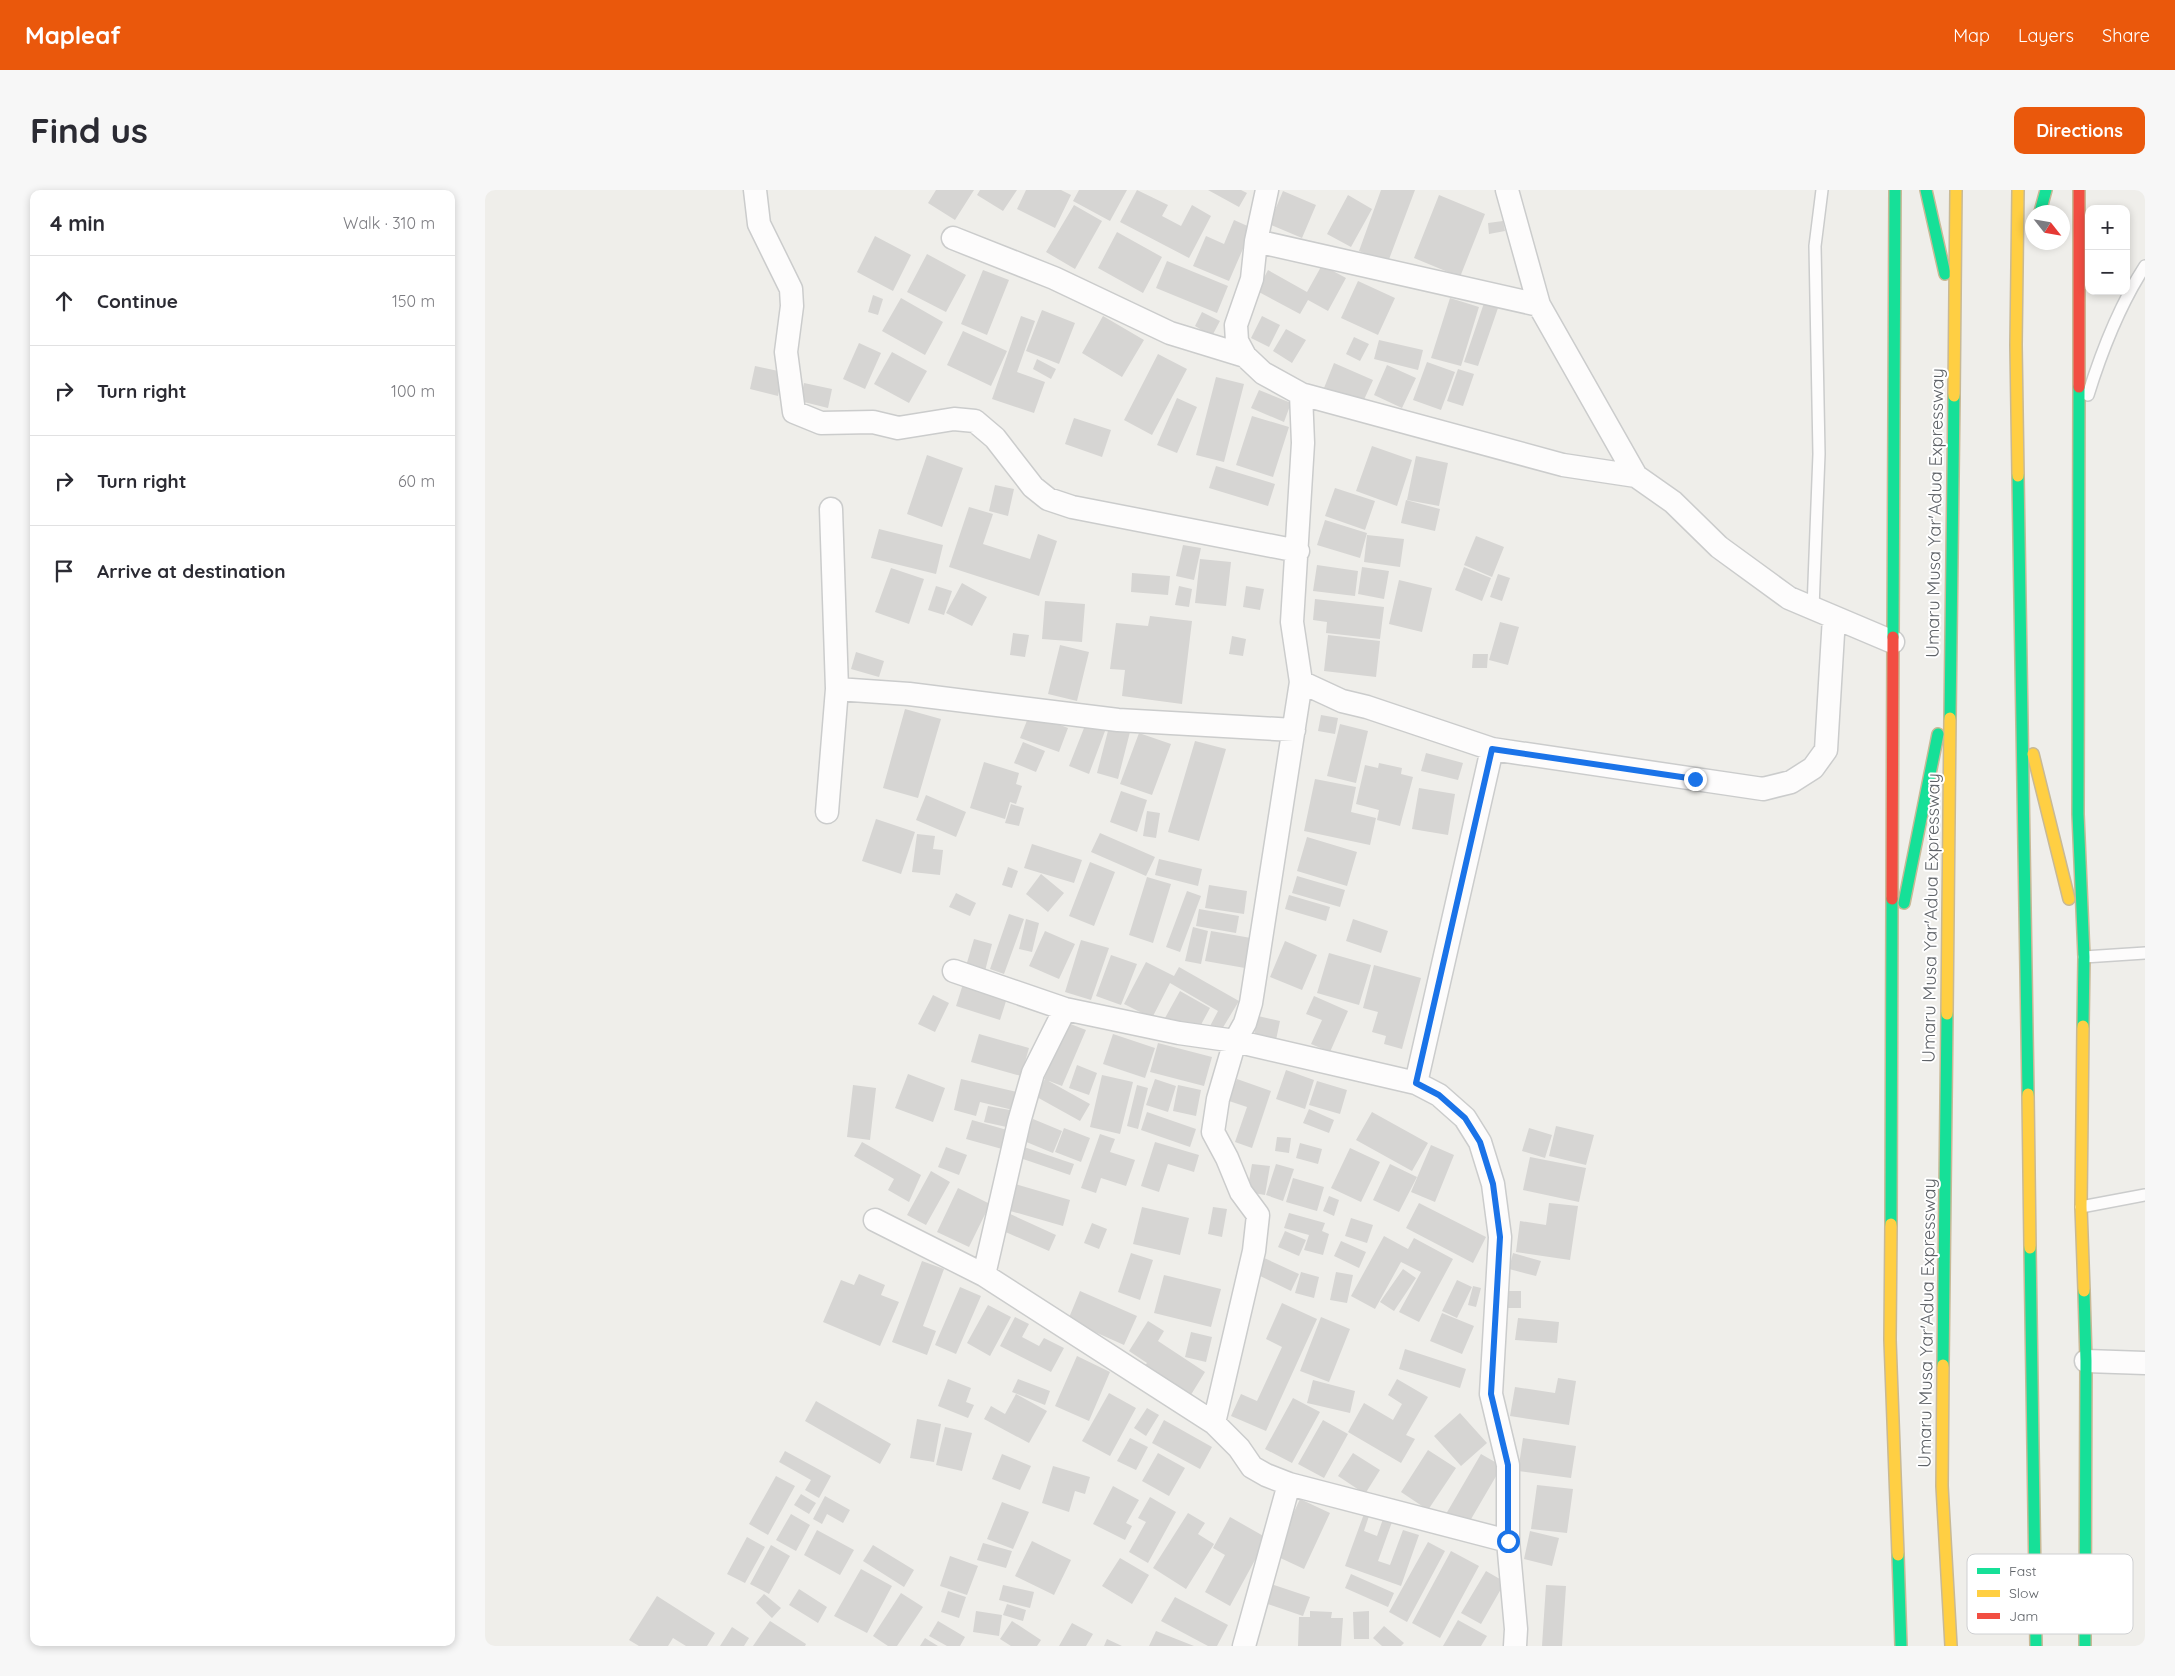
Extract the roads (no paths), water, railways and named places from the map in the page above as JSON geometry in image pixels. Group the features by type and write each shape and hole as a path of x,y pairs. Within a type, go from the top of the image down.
{"highway":[{"name":"Umaru Musa Yar'Adua Expressway","path":"1895,190 1890,1340 1901,1646"},
{"path":"1925,190 1955,316"},
{"name":"Umaru Musa Yar'Adua Expressway","path":"1951,1646 1942,1486 1956,190"},
{"path":"2017,190 2022,709 2035,1554"},
{"path":"2042,205 2046,190"},
{"path":"2079,190 2078,814 2084,957 2081,1207 2087,1361 2086,1554"},
{"path":"2017,308 2028,261"},
{"path":"1891,963 1951,671"},
{"path":"2022,709 2084,957"}],"street":[{"path":"755,190 759,224 791,288 793,306 786,352 794,412 821,423 873,422 898,428 954,419 975,422 995,438 1033,487 1048,499 1072,507 1298,550"},
{"path":"1267,190 1255,241 1252,280 1236,325 1237,341 1245,356 1263,373 1301,394 1563,465 1636,476"},
{"path":"1507,190 1539,305 1636,476 1673,502 1719,546 1789,598 1893,642"},
{"path":"953,238 1054,278 1170,333 1245,356"},
{"path":"1255,241 1539,305"},
{"path":"1214,1423 1254,1251 1258,1215 1241,1192 1227,1158 1213,1132 1218,1099 1235,1041 1245,1023 1251,1003 1301,682 1292,622 1298,550 1303,443 1301,394"},
{"path":"827,812 837,689 831,509"},
{"path":"1301,682 1342,701 1367,707 1492,749 1763,789 1791,782 1813,768 1827,750 1834,617"},
{"path":"837,689 909,694 1101,718 1294,730"},
{"path":"1416,1083 1492,749"},
{"path":"954,971 1065,1009 1179,1033 1235,1041 1416,1083 1439,1095 1465,1118 1480,1142 1493,1184 1500,1237 1491,1394 1508,1465 1508,1541 1516,1629 1515,1646"},
{"path":"984,1275 1019,1122 1033,1074 1065,1009"},
{"path":"875,1220 984,1275 1214,1423 1239,1448 1253,1467 1266,1475 1289,1484 1508,1541"},
{"path":"2087,1361 2145,1363"},
{"path":"1244,1646 1289,1484"}],"lane":[{"path":"1813,608 1819,454 1815,246 1822,190"},
{"path":"2079,423 2105,343 2133,284 2145,266"},
{"path":"2084,957 2145,953"},
{"path":"2081,1207 2145,1195"}]}
